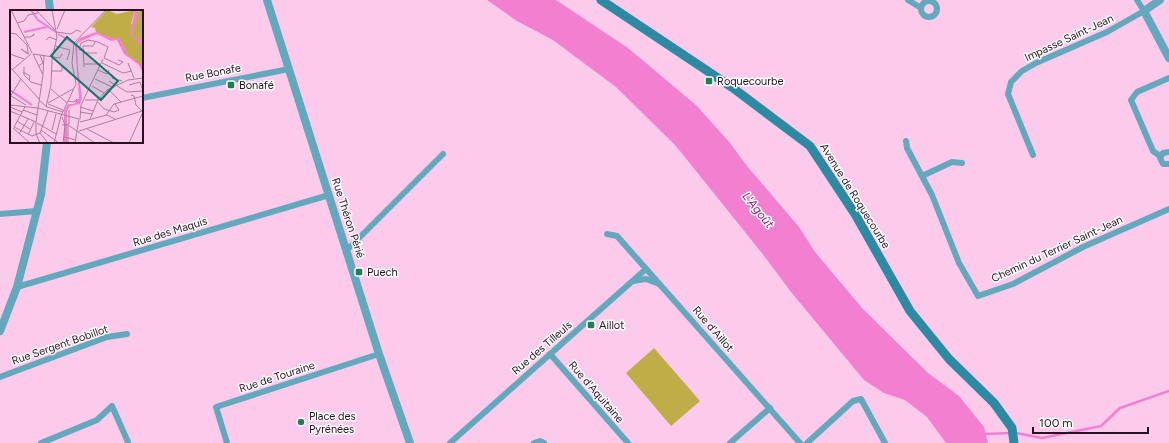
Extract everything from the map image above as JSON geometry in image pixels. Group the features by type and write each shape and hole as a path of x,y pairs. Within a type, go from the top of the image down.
{"main road":[{"name":"Avenue de Roquecourbe","path":"600,0 733,88 810,146 855,214 910,311 949,359 994,403 1013,436"}],"street":[{"path":"49,0 50,10"},
{"name":"Rue Théron Périé","path":"267,0 380,354 410,443"},
{"path":"908,0 921,8"},
{"path":"1137,0 1169,58"},
{"path":"1144,12 1160,0"},
{"name":"Impasse Saint-Jean","path":"1033,155 1008,94 1011,82 1022,71 1036,63 1108,32 1144,12"},
{"name":"Rue Bonafe","path":"143,98 289,69"},
{"path":"1169,78 1137,92 1131,100 1154,151 1160,156 1163,164 1169,164"},
{"name":"Chemin du Terrier Saint-Jean","path":"906,141 907,148 922,176 959,263 978,296 1013,284 1083,247 1169,209"},
{"path":"0,331 17,287 41,195 47,143"},
{"path":"1160,156 1163,153 1169,152"},
{"path":"348,250 443,154"},
{"path":"922,176 952,162 962,162"},
{"name":"Rue des Maquis","path":"17,287 329,195"},
{"path":"0,214 37,211"},
{"name":"Rue d'Aillot","path":"607,234 618,236 800,443"},
{"name":"Rue des Tilleuls","path":"450,443 646,268"},
{"path":"633,281 646,279 661,285"},
{"name":"Rue Sergent Bobillot","path":"0,376 107,337 127,334"},
{"name":"Rue de Touraine","path":"227,443 216,407 380,354"},
{"name":"Rue d'Aquitaine","path":"550,354 628,443"},
{"path":"807,443 853,401 861,400 885,443"},
{"path":"41,443 97,420 112,406 128,442"},
{"path":"730,443 770,408"},
{"path":"534,443 540,440 544,443"}],"shaded area":[{"path":"654,348 700,401 671,426 626,373"}],"water":[{"name":"L'Agoût","path":"487,0 556,0 628,48 696,105 730,143 747,166 799,227 815,252 862,308 928,373 959,396 984,427 988,443 946,443 927,417 905,400 884,393 864,380 791,292 765,257 676,146 616,87 553,40 517,21"}],"waterway":[{"path":"1016,433 1042,438 1101,426 1120,408 1169,391"},
{"path":"984,434 1011,433"}],"place":[{"name":"Roquecourbe","path":"709,81"},
{"name":"Bonafé","path":"231,85"},
{"name":"Puech","path":"359,272"},
{"name":"Aillot","path":"591,325"},
{"name":"Place des Pyrénées","path":"301,422"}]}
